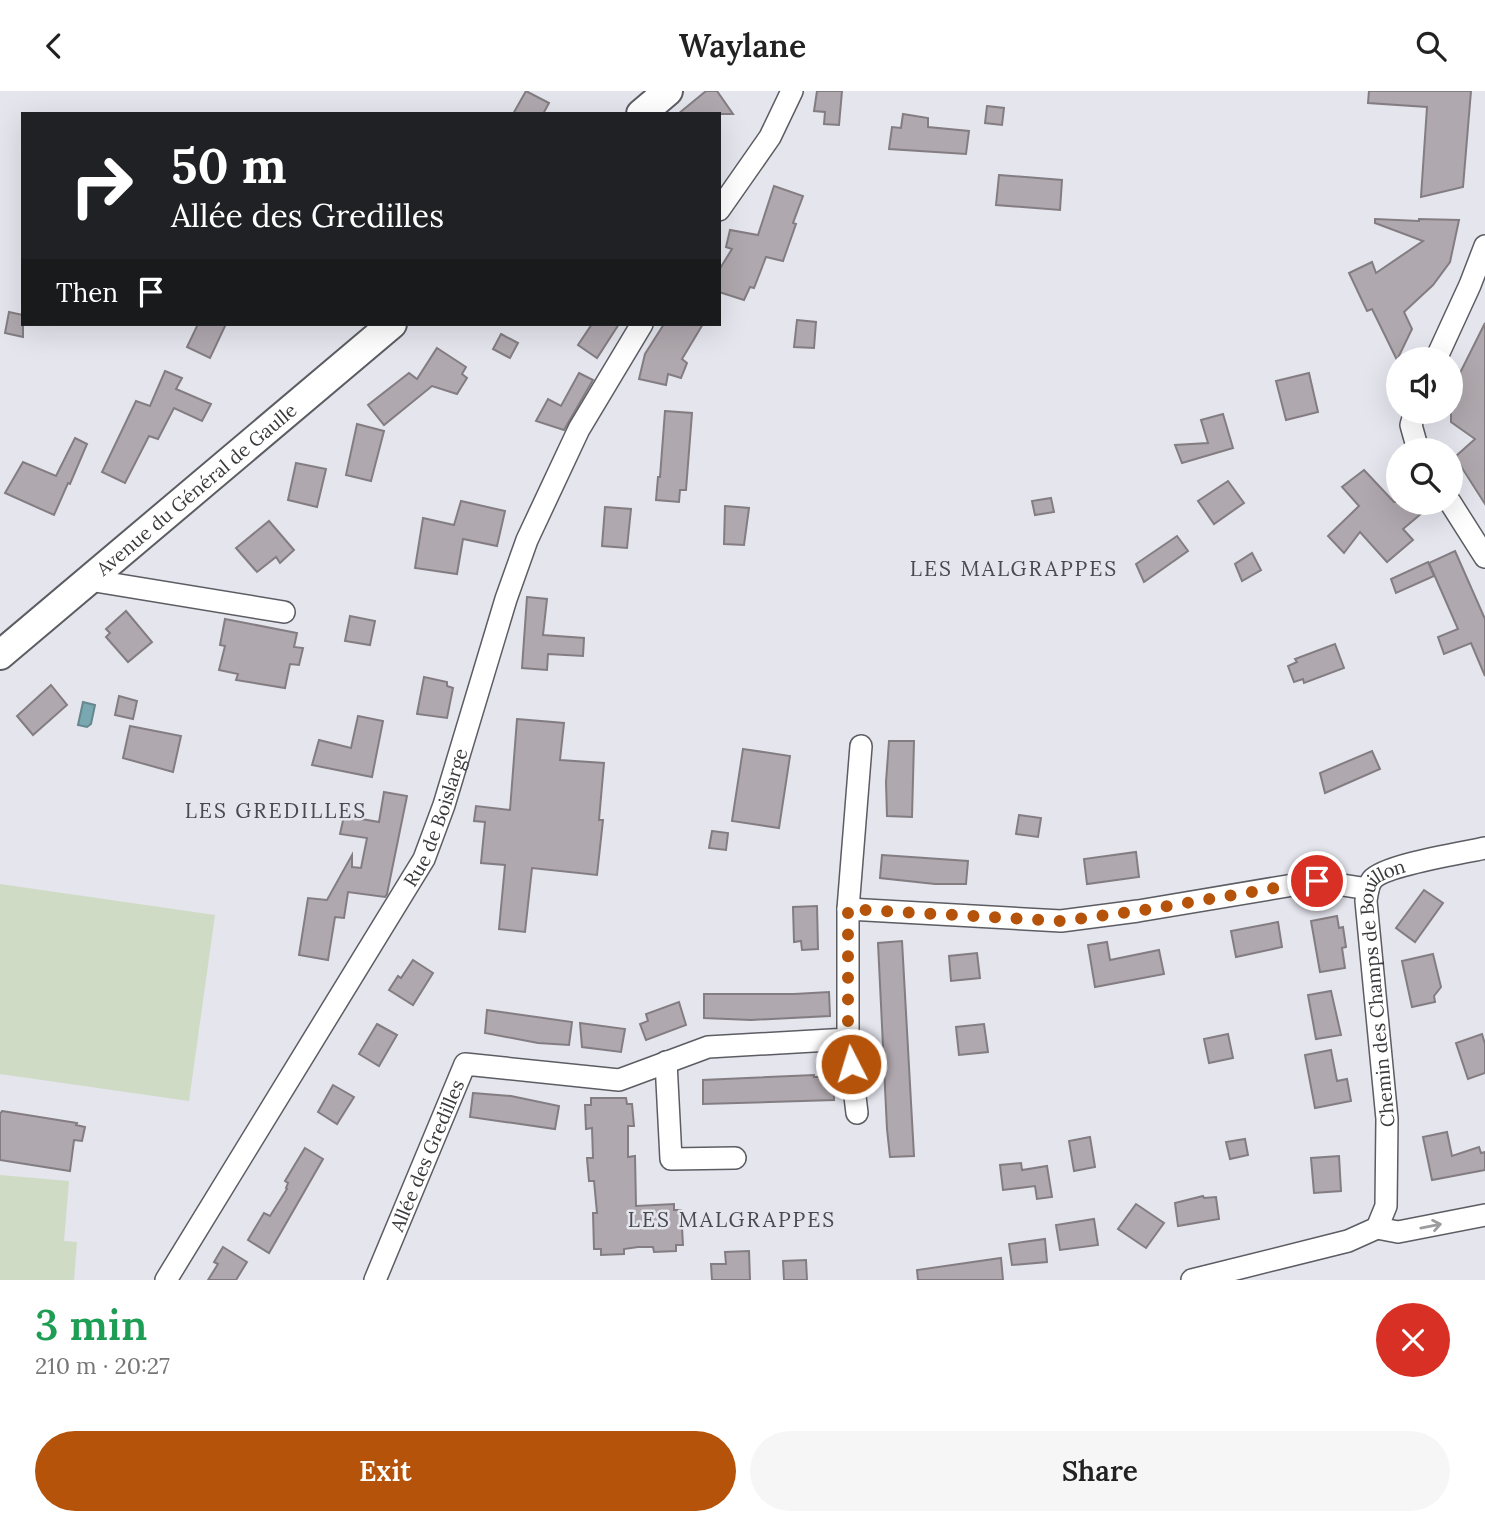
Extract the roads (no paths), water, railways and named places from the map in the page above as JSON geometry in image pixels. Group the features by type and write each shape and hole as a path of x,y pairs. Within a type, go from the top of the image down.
{"main road":[{"path":"643,112 668,91"},
{"name":"Avenue du Général de Gaulle","path":"0,655 390,326"}],"street":[{"path":"721,207 770,137 792,91"},
{"path":"1441,347 1485,246"},
{"name":"Rue de Boislarge","path":"166,1280 424,859 444,805 506,599 527,540 579,429 641,326"},
{"path":"1458,515 1485,557"},
{"path":"89,580 284,612"},
{"path":"857,1113 848,1039 848,909 861,746"},
{"name":"Chemin des Champs de Bouillon","path":"1377,1228 1386,1206 1387,1119 1366,901 1368,889 1371,880 1386,871 1485,848"},
{"path":"848,909 1061,921 1317,881 1368,889"},
{"name":"Allée des Gredilles","path":"375,1280 465,1064 619,1080 708,1048 848,1039"},
{"path":"666,1062 671,1159 735,1158"},
{"path":"1192,1280 1348,1241 1377,1228 1398,1232 1485,1215"}],"water":[{"path":"83,702 95,705 91,724 87,727 78,725"}],"district":[{"name":"LES MALGRAPPES","path":"1014,569"},
{"name":"LES GREDILLES","path":"276,811"},
{"name":"LES MALGRAPPES","path":"732,1220"}]}
